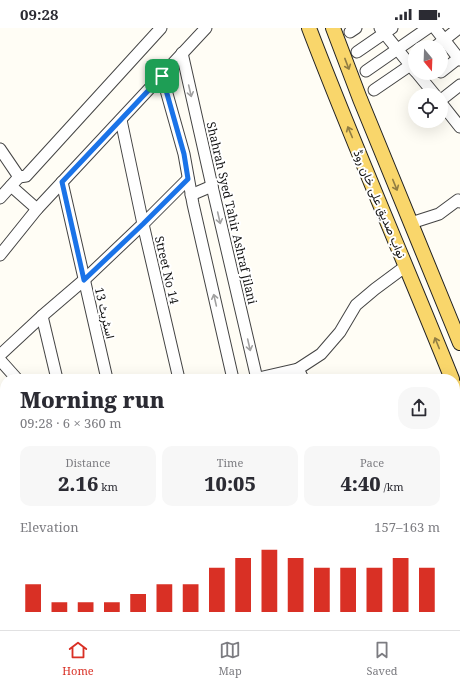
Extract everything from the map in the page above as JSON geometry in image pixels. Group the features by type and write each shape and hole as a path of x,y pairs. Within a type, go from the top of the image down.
{"main road":[{"name":"نواب صدیق علی خان روڈ","path":"308,28 450,374"},
{"name":"نواب صدیق علی خان روڈ","path":"332,28 460,343"}],"street":[{"path":"0,198 19,177 26,176 161,28"},
{"path":"0,255 37,209 206,28"},
{"path":"366,71 428,28"},
{"path":"435,28 444,40 459,28"},
{"path":"357,52 385,30 398,50 408,61"},
{"path":"448,45 459,59 448,67"},
{"name":"Shahrah Syed Tahir Ashraf Jilani","path":"182,53 255,374"},
{"path":"374,90 408,71"},
{"path":"162,76 184,154 191,195 232,374"},
{"path":"423,80 429,88"},
{"path":"426,84 431,80"},
{"path":"448,94 460,85"},
{"path":"448,110 458,119"},
{"name":"Street No 14","path":"121,120 143,224 178,374"},
{"path":"0,149 19,177"},
{"path":"0,355 84,280 188,179"},
{"name":"اسٹریٹ 13","path":"62,182 106,374"},
{"path":"11,186 37,209"},
{"path":"191,195 212,186"},
{"path":"411,223 439,214 459,199"},
{"path":"301,374 340,332 356,305 406,266"},
{"path":"42,316 56,374"},
{"path":"0,360 13,374"}],"route":[{"path":"162,76 184,154 188,179 84,280 62,182 162,76"}]}
